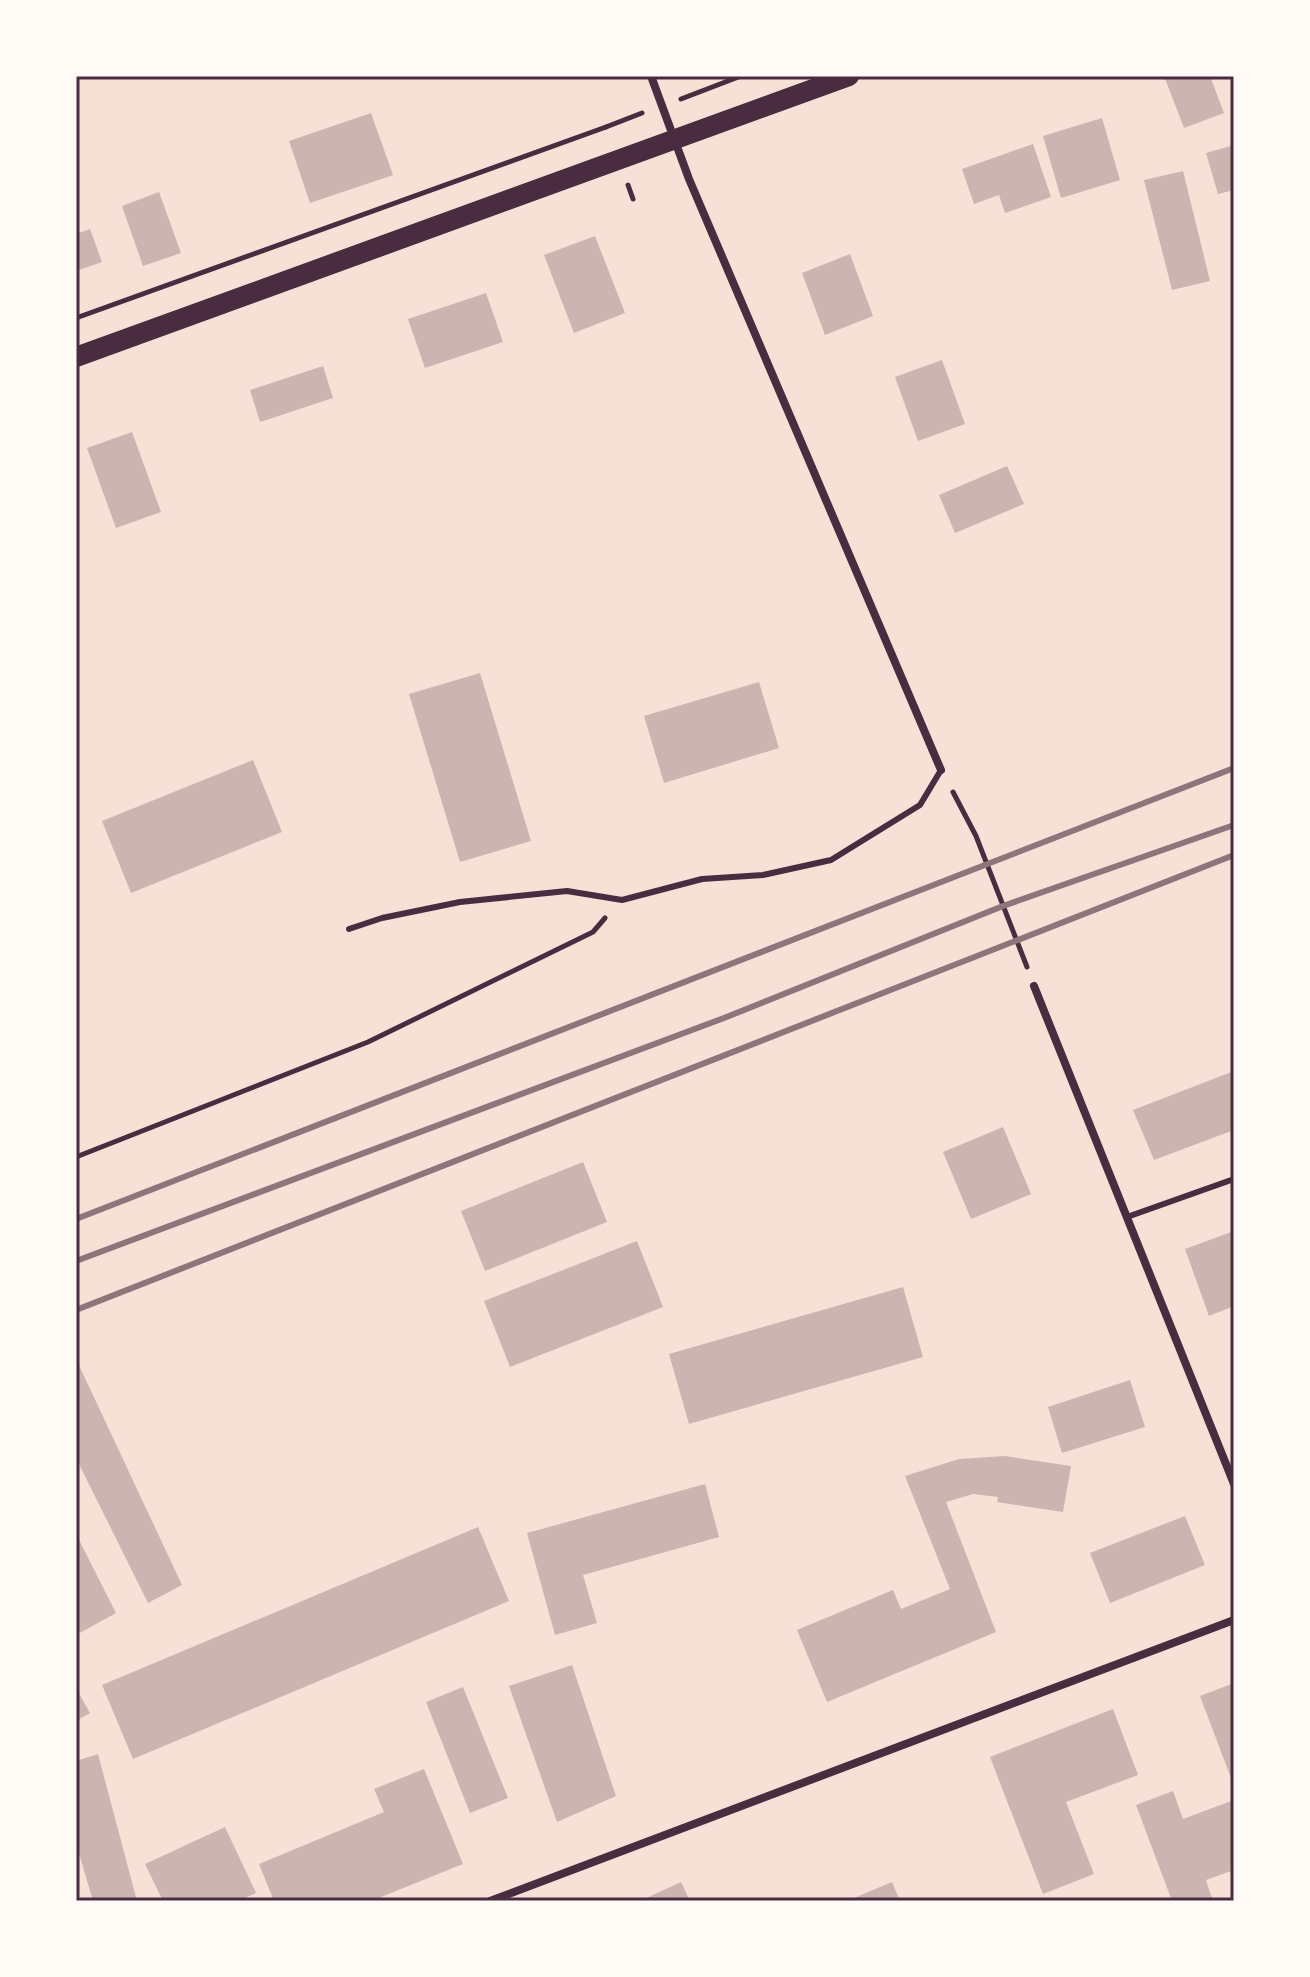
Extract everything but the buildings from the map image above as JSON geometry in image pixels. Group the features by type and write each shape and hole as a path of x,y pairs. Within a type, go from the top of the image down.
{"main road":[{"path":"76,357 849,76"}],"street":[{"path":"651,76 674,140 941,770"},
{"path":"1034,986 1234,1484"},
{"path":"490,1901 1234,1620"}],"lane":[{"path":"349,929 382,918 460,902 567,891 622,900 702,879 763,875 831,860 920,805 941,770"},
{"path":"1127,1217 1234,1179"}],"path":[{"path":"76,318 606,127"},
{"path":"941,770 976,836 1034,986"},
{"path":"76,1157 368,1042 593,932 622,900"}],"railway":[{"path":"76,1219 1234,768"},
{"path":"76,1261 724,1018 1003,906 1234,825"},
{"path":"76,1310 1234,855"}]}
